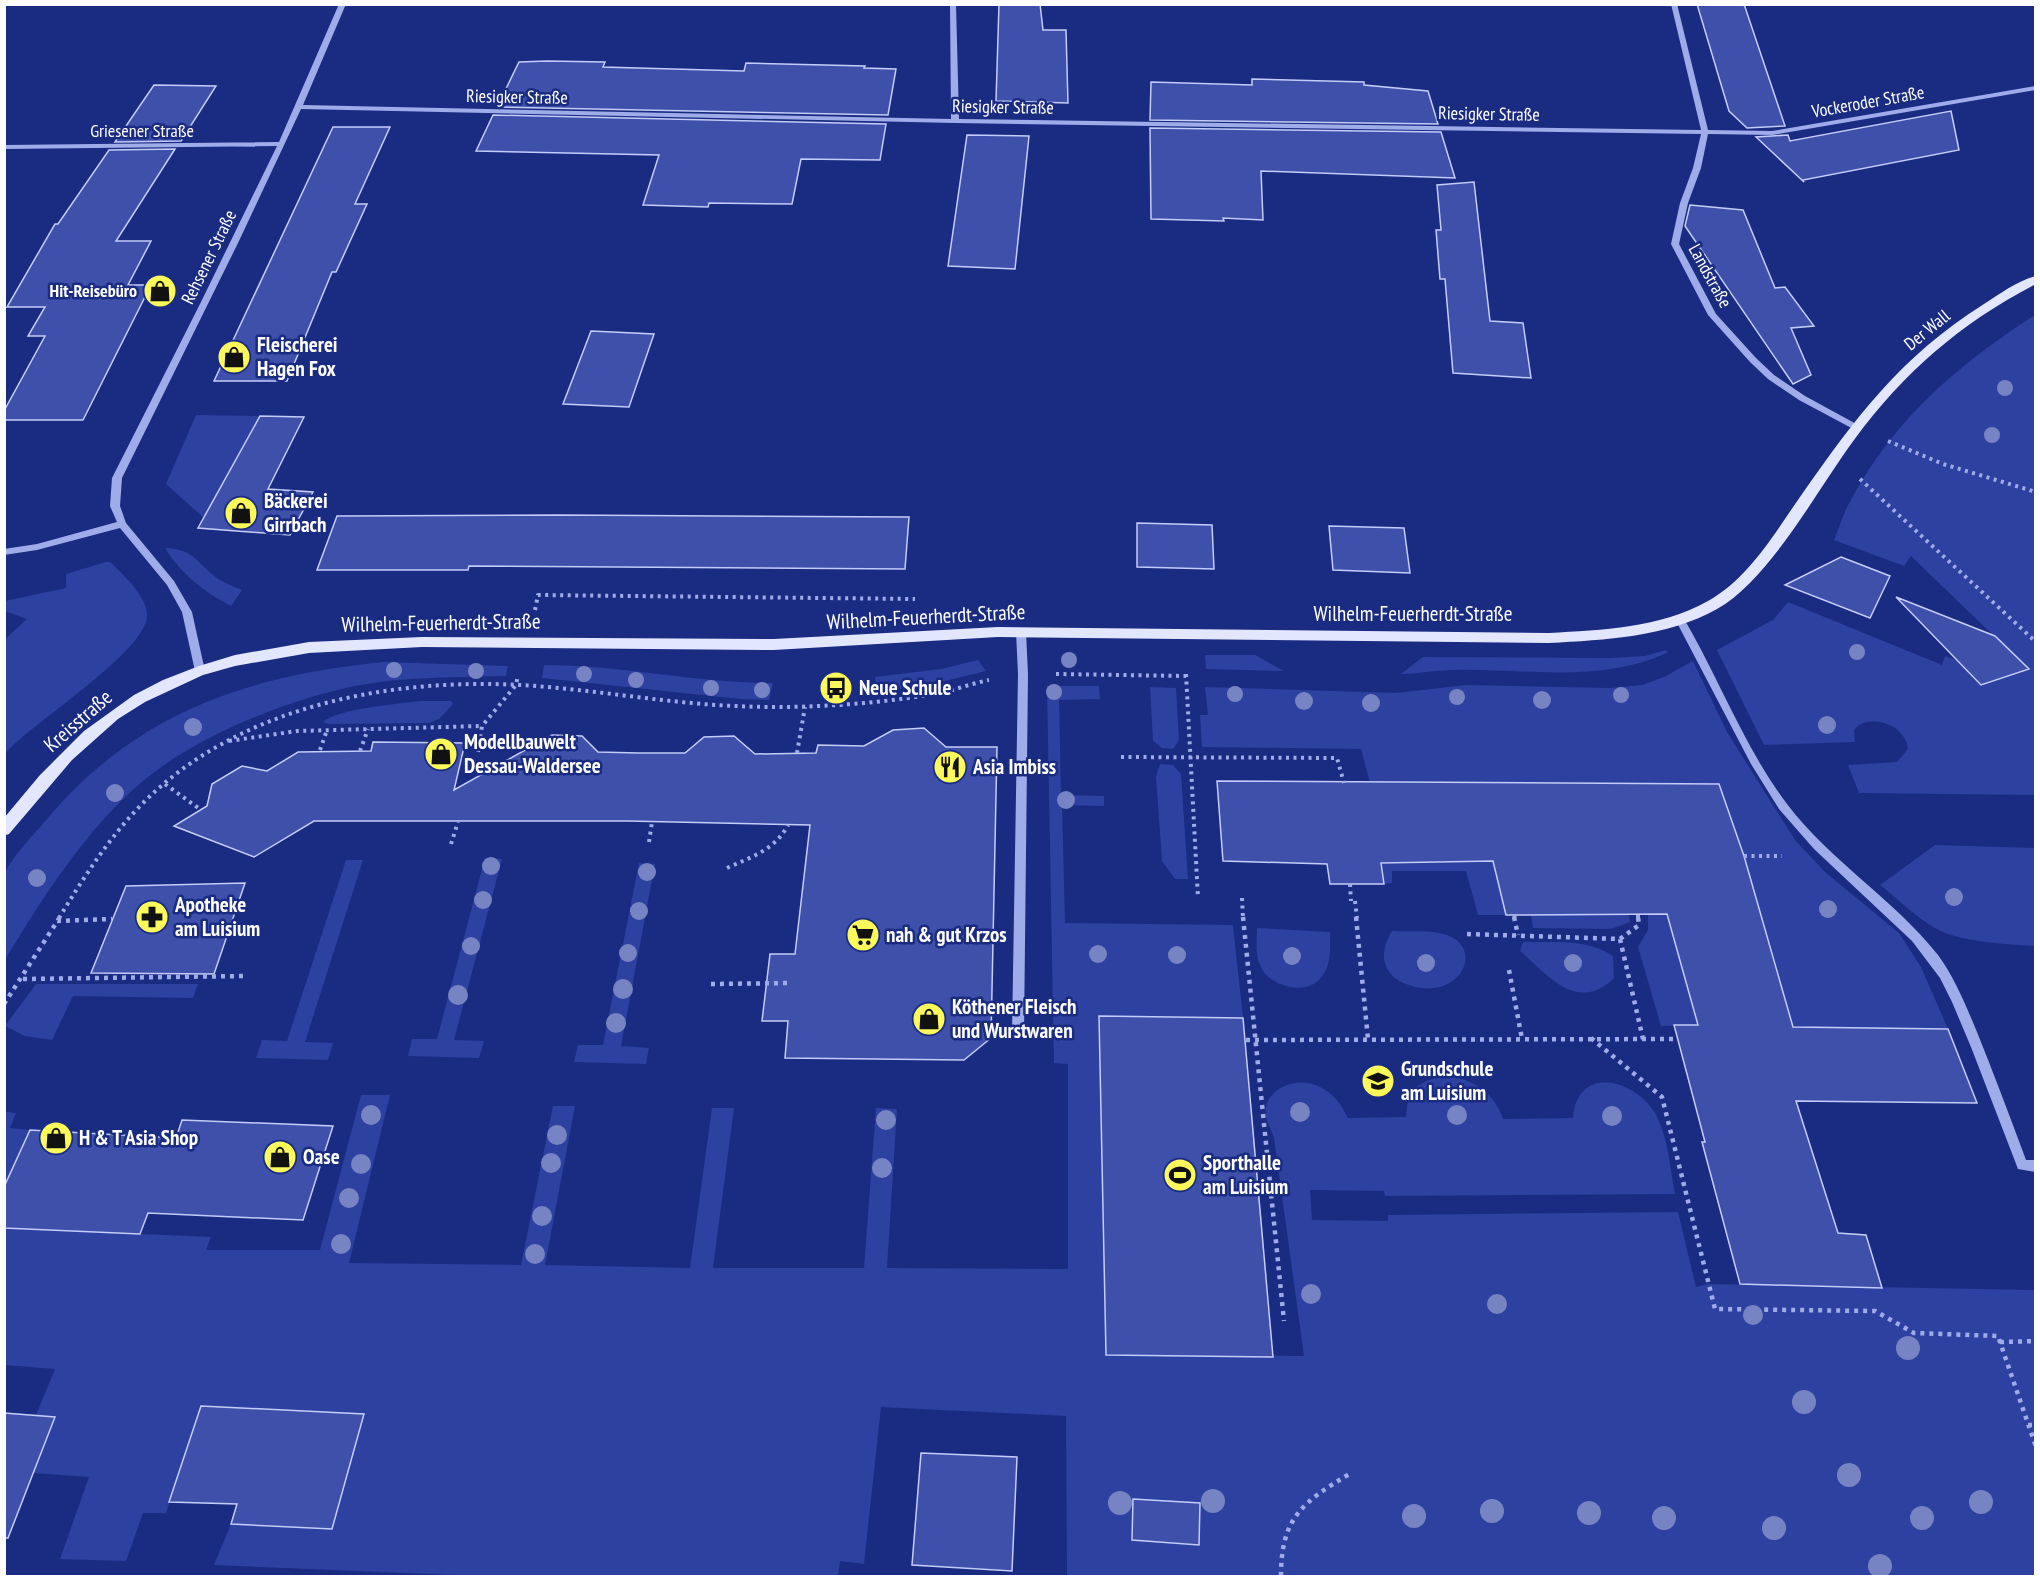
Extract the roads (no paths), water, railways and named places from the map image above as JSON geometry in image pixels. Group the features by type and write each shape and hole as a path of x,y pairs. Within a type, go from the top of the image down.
{"main road":[{"name":"Der Wall","path":"1857,428 1887,389 1930,349 1970,319 2036,279"},
{"name":"Wilhelm-Feuerherdt-Straße","path":"200,671 253,655 362,644 446,642 743,645 831,643 913,636 1021,632 1540,636 1636,630 1680,620 1705,610 1727,597 1744,582 1857,428"},
{"name":"Kreisstraße","path":"4,830 52,770 101,723 135,700 200,671"}],"street":[{"name":"Rehsener Straße","path":"122,524 115,506 117,478 213,289 280,144 300,107 343,4"},
{"path":"953,4 955,121"},
{"name":"Landstraße","path":"1674,4 1705,132 1697,168 1684,203 1676,244 1712,315 1771,377 1809,402 1857,428"},
{"name":"Vockeroder Straße","path":"1705,132 1772,134 2036,88"},
{"name":"Riesigker Straße","path":"300,107 955,121 1705,132"},
{"name":"Griesener Straße","path":"4,147 280,144"},
{"path":"4,552 37,547 122,524 171,583 186,612 200,671"},
{"path":"1680,620 1697,648 1744,743 1783,806 1818,847 1910,933 1933,958 1959,1004 2022,1165 2036,1166"},
{"path":"1018,1033 1023,674 1021,632"}],"place":[{"name":"Hit-Reisebüro","path":"160,291"},
{"name":"Fleischerei Hagen Fox","path":"234,357"},
{"name":"Bäckerei Girrbach","path":"241,513"},
{"name":"Neue Schule","path":"836,688"},
{"name":"Modellbauwelt Dessau-Waldersee","path":"441,754"},
{"name":"Asia Imbiss","path":"950,767"},
{"name":"Apotheke am Luisium","path":"152,917"},
{"name":"nah & gut Krzos","path":"863,935"},
{"name":"Köthener Fleisch und Wurstwaren","path":"929,1019"},
{"name":"Grundschule am Luisium","path":"1378,1081"},
{"name":"H & T Asia Shop","path":"56,1138"},
{"name":"Oase","path":"280,1157"},
{"name":"Sporthalle am Luisium","path":"1180,1175"}]}
